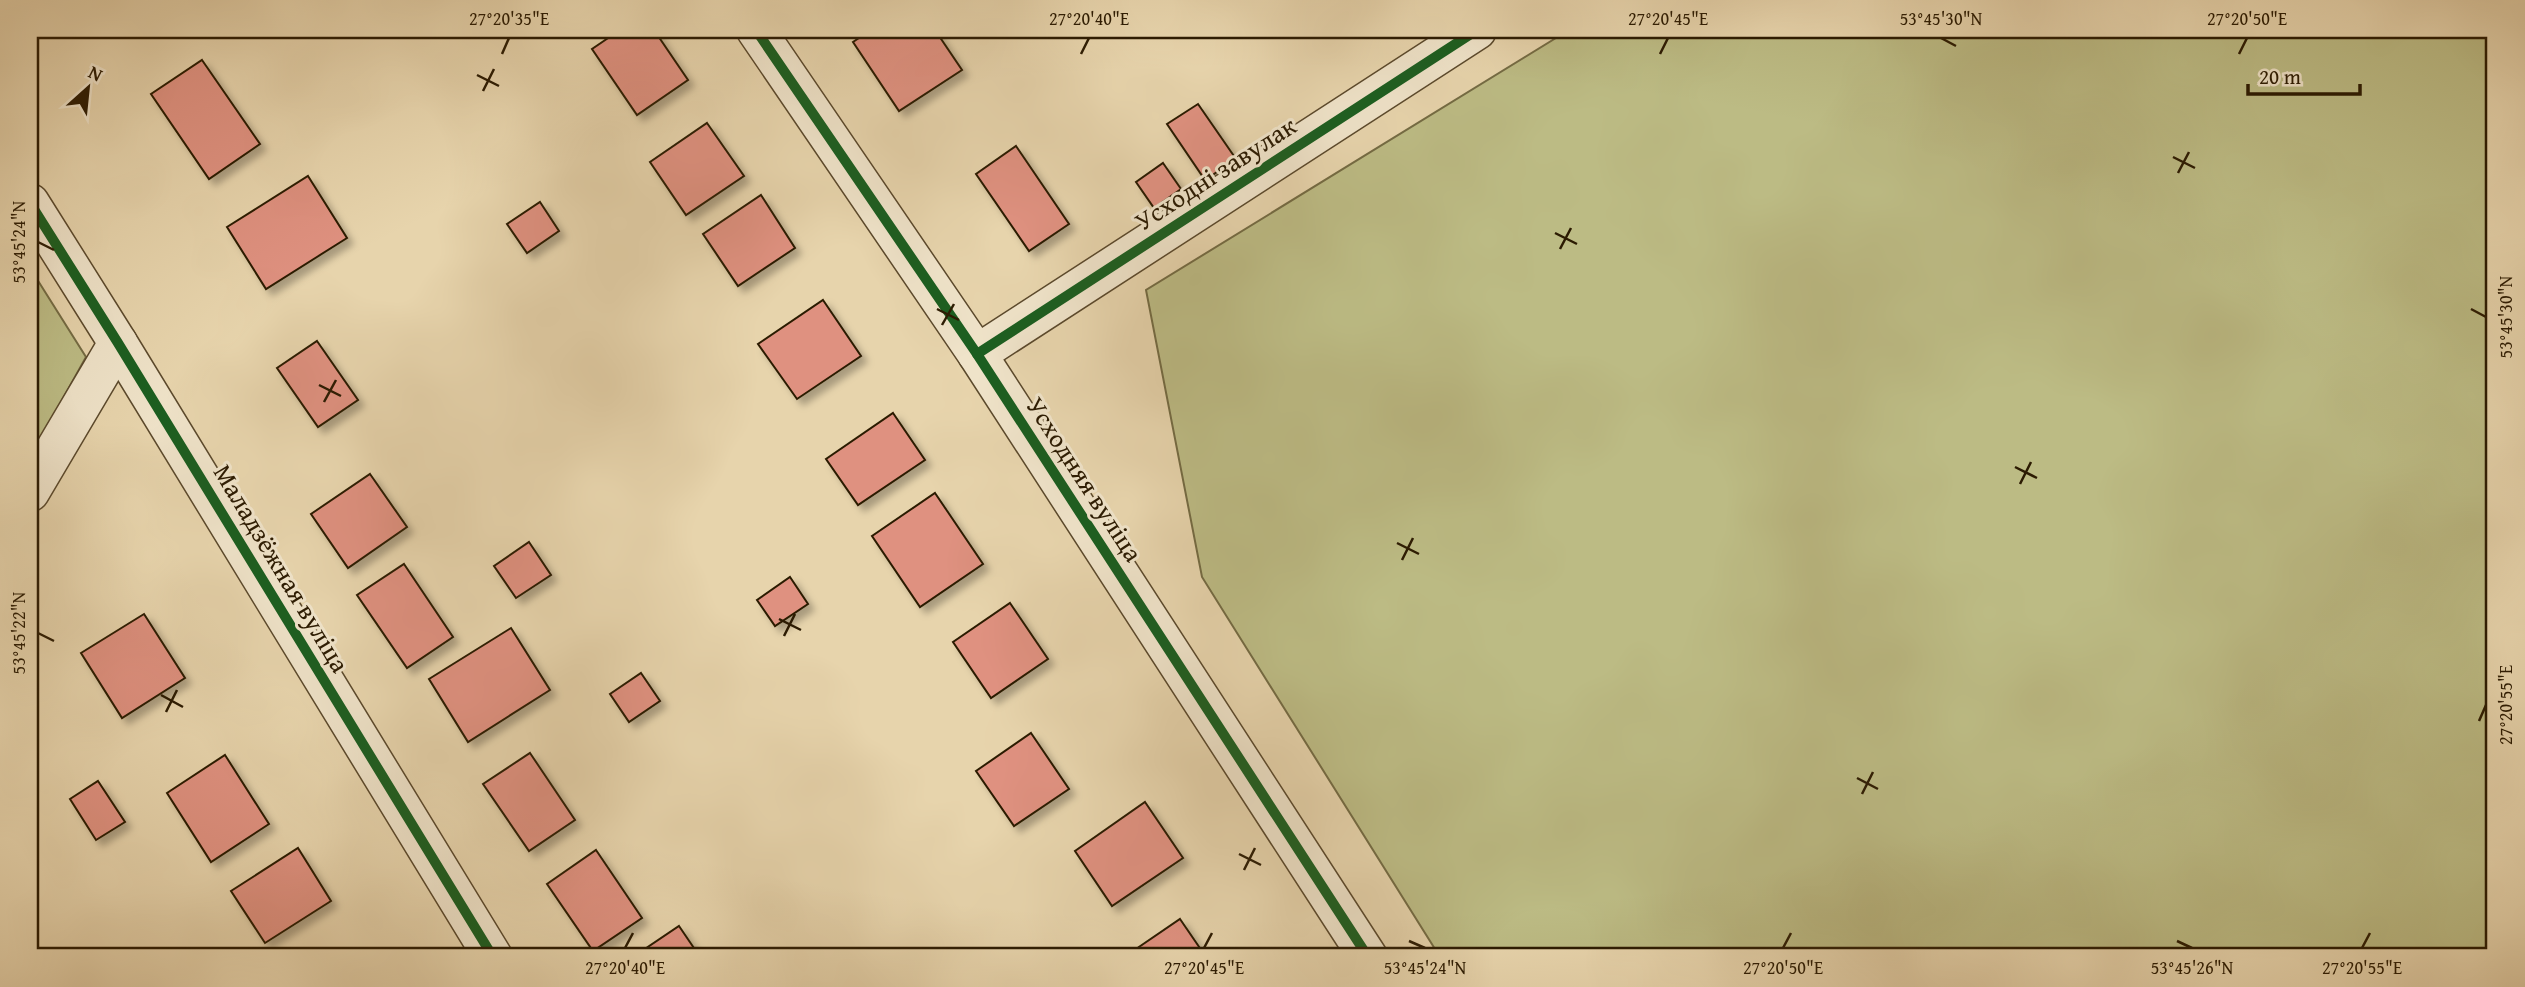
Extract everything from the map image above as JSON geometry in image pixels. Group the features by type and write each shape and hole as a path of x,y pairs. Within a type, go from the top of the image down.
{"street":[{"name":"Усходняя вуліца","path":"756,30 977,354 1368,957"},
{"name":"Усходні завулак","path":"977,354 1477,30"},
{"name":"Маладзёжная вуліца","path":"30,203 493,957"},
{"path":"30,492 118,343"}],"shaded area":[{"path":"1569,30 2495,30 2495,957 1440,957 1202,577 1146,290"},
{"path":"30,268 86,357 30,458"}],"building":[{"path":"620,30 654,30 688,80 637,115 592,49"},
{"path":"871,30 935,30 962,70 899,111 853,42"},
{"path":"202,60 260,144 209,179 151,94"},
{"path":"1198,104 1236,159 1205,180 1167,124"},
{"path":"707,123 744,176 686,215 650,162"},
{"path":"1016,146 1069,224 1029,251 976,174"},
{"path":"1163,163 1181,189 1154,208 1136,182"},
{"path":"308,176 347,238 266,289 227,227"},
{"path":"761,195 795,248 738,286 703,234"},
{"path":"540,202 559,231 527,253 507,224"},
{"path":"823,300 861,356 797,399 758,344"},
{"path":"317,341 358,400 318,427 277,368"},
{"path":"893,413 925,460 858,505 826,459"},
{"path":"370,474 407,527 348,568 311,514"},
{"path":"935,493 983,564 920,607 872,536"},
{"path":"529,542 551,575 516,598 494,566"},
{"path":"404,564 453,637 407,668 357,595"},
{"path":"790,577 808,604 775,626 757,600"},
{"path":"1010,603 1048,659 991,698 953,642"},
{"path":"144,614 185,678 122,718 81,653"},
{"path":"511,628 550,690 468,742 429,679"},
{"path":"641,673 660,701 629,722 610,694"},
{"path":"1031,733 1069,789 1014,826 976,771"},
{"path":"530,753 575,820 529,851 483,784"},
{"path":"225,755 269,824 211,862 167,793"},
{"path":"98,781 125,822 96,840 70,799"},
{"path":"1145,802 1183,858 1112,906 1075,851"},
{"path":"298,848 331,901 265,943 231,891"},
{"path":"596,850 642,918 593,951 547,884"},
{"path":"1180,919 1206,957 1141,957 1136,949"},
{"path":"679,926 700,957 633,957"}],"cycle path":[{"path":"756,30 977,354 1368,957"},
{"path":"977,354 1477,30"},
{"path":"30,203 493,957"}]}
